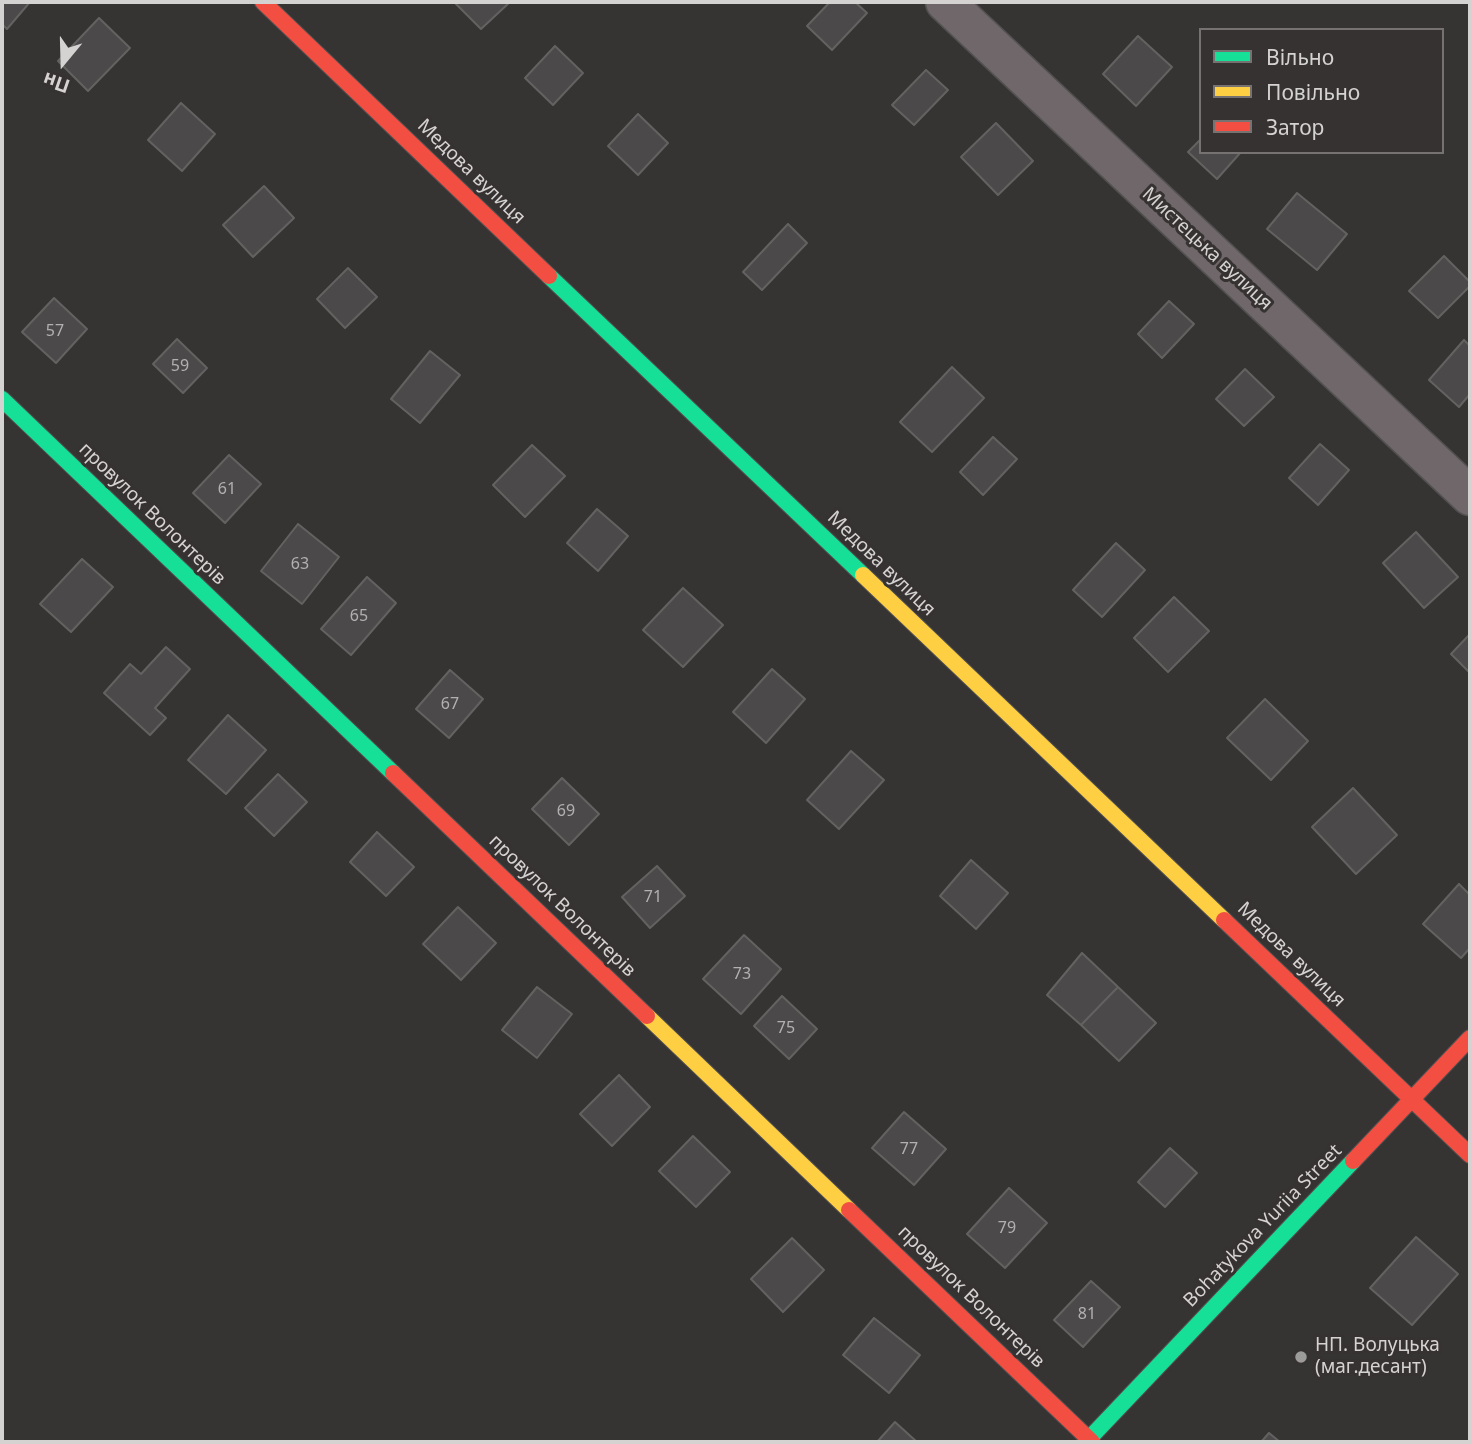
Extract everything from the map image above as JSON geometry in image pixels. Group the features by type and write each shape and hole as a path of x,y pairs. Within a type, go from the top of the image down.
{"street":[{"name":"Медова вулиця","path":"263,2 1470,1155"},
{"name":"Мистецька вулиця","path":"945,2 1470,496"},
{"name":"провулок Волонтерів","path":"2,399 1089,1441"},
{"name":"Bohatykova Yuriia Street","path":"1089,1441 1470,1038"}],"building":[{"path":"2,2 30,2 7,29 2,24"},
{"path":"454,2 510,2 481,29"},
{"path":"830,2 855,2 867,13 832,50 807,26"},
{"path":"99,18 130,48 88,91 58,61"},
{"path":"1138,36 1172,67 1136,106 1103,74"},
{"path":"555,46 583,73 553,105 525,78"},
{"path":"926,70 948,90 914,125 892,105"},
{"path":"181,103 215,134 182,171 148,140"},
{"path":"638,114 668,143 638,175 608,146"},
{"path":"996,123 1033,161 998,195 961,157"},
{"path":"1199,141 1199,154 1239,154 1217,179 1188,152"},
{"path":"264,186 294,218 253,257 223,225"},
{"path":"1297,193 1347,234 1317,270 1267,229"},
{"path":"788,224 807,243 762,290 743,272"},
{"path":"1444,256 1470,282 1470,286 1438,318 1409,291"},
{"path":"348,268 377,297 345,328 317,299"},
{"path":"54,298 87,329 56,363 22,332"},
{"path":"1169,301 1194,324 1162,358 1138,334"},
{"path":"177,339 207,368 183,393 153,364"},
{"path":"1464,340 1470,346 1470,394 1459,407 1429,380"},
{"path":"430,351 460,375 420,423 391,399"},
{"path":"952,367 984,398 932,452 900,422"},
{"path":"1245,369 1274,397 1244,426 1216,399"},
{"path":"993,437 1017,459 983,495 960,472"},
{"path":"1320,444 1349,470 1318,505 1289,478"},
{"path":"532,445 565,476 525,517 493,485"},
{"path":"229,455 261,484 225,523 193,493"},
{"path":"597,509 628,536 598,571 567,543"},
{"path":"298,524 339,557 302,604 261,571"},
{"path":"1416,532 1458,577 1424,608 1383,563"},
{"path":"1116,543 1145,570 1102,617 1073,590"},
{"path":"82,559 113,587 71,632 40,604"},
{"path":"367,577 396,603 351,655 321,629"},
{"path":"683,588 723,625 683,667 643,630"},
{"path":"1174,597 1209,631 1168,672 1134,638"},
{"path":"1470,634 1470,673 1451,654"},
{"path":"166,647 190,669 155,708 166,718 150,735 104,693 130,664 141,674"},
{"path":"772,669 805,699 766,743 733,712"},
{"path":"450,670 483,699 449,738 416,709"},
{"path":"1265,699 1308,741 1271,780 1227,738"},
{"path":"228,715 266,750 226,794 188,760"},
{"path":"851,751 884,780 839,829 807,800"},
{"path":"278,774 307,802 274,836 245,808"},
{"path":"562,778 599,814 569,845 532,809"},
{"path":"1353,788 1397,835 1356,874 1312,827"},
{"path":"377,832 414,867 386,896 350,862"},
{"path":"971,860 1008,893 976,929 940,896"},
{"path":"657,866 685,896 650,928 622,897"},
{"path":"1459,884 1470,895 1470,948 1461,958 1423,924"},
{"path":"458,907 496,943 461,980 423,944"},
{"path":"744,935 781,969 741,1014 703,979"},
{"path":"1082,953 1118,987 1081,1025 1047,995"},
{"path":"537,987 572,1014 537,1058 502,1030"},
{"path":"1118,987 1156,1023 1119,1061 1081,1025"},
{"path":"782,996 817,1029 789,1059 754,1026"},
{"path":"619,1075 650,1107 612,1146 580,1114"},
{"path":"904,1112 946,1149 914,1185 872,1148"},
{"path":"693,1136 730,1172 696,1207 659,1171"},
{"path":"1170,1148 1197,1173 1165,1207 1138,1182"},
{"path":"1009,1188 1047,1223 1005,1268 967,1234"},
{"path":"1416,1237 1458,1274 1412,1325 1370,1288"},
{"path":"792,1238 824,1270 783,1312 751,1279"},
{"path":"1091,1281 1120,1307 1083,1347 1054,1320"},
{"path":"874,1318 920,1355 889,1393 843,1355"},
{"path":"895,1422 917,1442 877,1442"},
{"path":"1269,1433 1280,1442 1261,1442"}],"traffic: fast":[{"path":"549,276 863,575"},
{"path":"2,399 393,773"},
{"path":"1086,1442 1353,1161"}],"traffic: slow":[{"path":"863,575 1224,920"},
{"path":"647,1016 849,1210"}],"traffic: jam":[{"path":"263,2 549,276"},
{"path":"393,773 647,1016"},
{"path":"1224,920 1470,1155"},
{"path":"1353,1161 1470,1038"},
{"path":"849,1210 1092,1442"}],"place":[{"name":"НП. Волуцька (маг.десант)","path":"1301,1357"}]}
